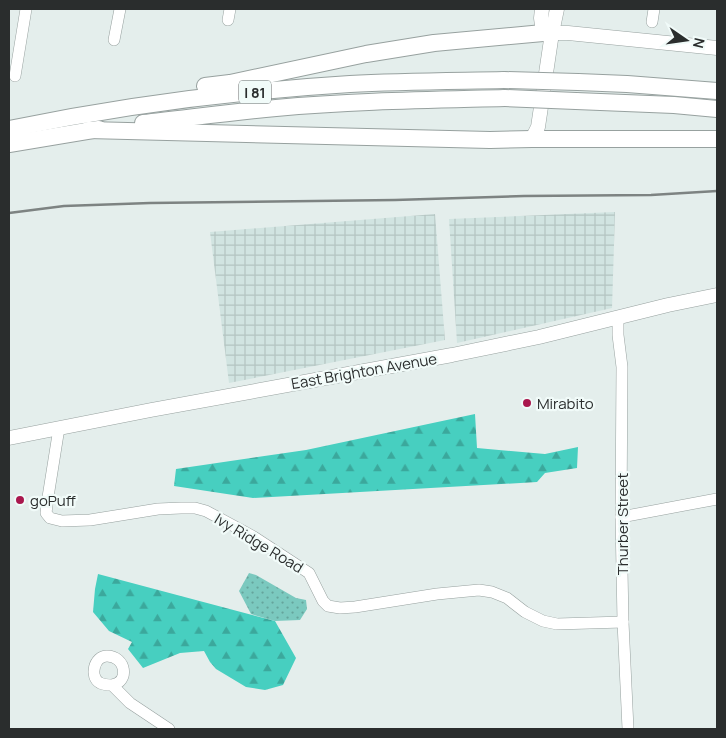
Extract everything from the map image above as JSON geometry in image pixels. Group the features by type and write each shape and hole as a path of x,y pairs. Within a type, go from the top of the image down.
{"highway":[{"path":"106,111 148,98 199,87 230,83 366,54 434,43 548,33"},
{"name":"I 81","path":"9,129 106,111 218,96 352,84 504,80 627,84 717,91"},
{"name":"I 81","path":"9,144 88,130 276,108 378,102 505,98 674,105 717,109"},
{"path":"88,130 490,140 717,139"}],"main road":[{"path":"542,9 541,18 548,33"},
{"path":"548,9 548,33"},
{"path":"532,139 530,122 532,107 548,33 558,9"},
{"path":"548,33 568,33 717,48"},
{"name":"East Brighton Avenue","path":"9,438 539,337 668,305 717,295"}],"street":[{"path":"15,76 26,9"},
{"path":"114,40 120,9"},
{"path":"652,22 654,9"},
{"name":"Thurber Street","path":"618,318 622,367 621,517 628,729"},
{"name":"Ivy Ridge Road","path":"59,428 46,513 50,518 90,520 158,509 195,508 206,511 254,537 310,573 323,601 328,606 340,608 355,607 437,594 479,590 492,592 507,598 525,612 543,621 557,624 623,622"},
{"path":"621,517 717,499"},
{"path":"112,685 130,703 169,729"}],"shaded area":[{"path":"615,212 612,308 457,343 449,219"},
{"path":"435,214 445,340 229,383 210,232"},
{"path":"249,573 256,575 296,598 306,600 307,609 300,620 275,621 251,614 239,591"}],"green space":[{"path":"475,414 477,448 545,454 578,447 577,468 545,473 537,482 253,498 174,486 176,469 306,450"},
{"path":"98,574 275,621 296,658 283,685 265,690 246,687 216,669 204,651 180,653 143,668 128,649 132,642 109,631 93,612"}],"railway":[{"path":"9,213 64,206 150,203 651,195 717,191"}],"place":[{"name":"Mirabito","path":"527,403"},
{"name":"goPuff","path":"20,500"}]}
